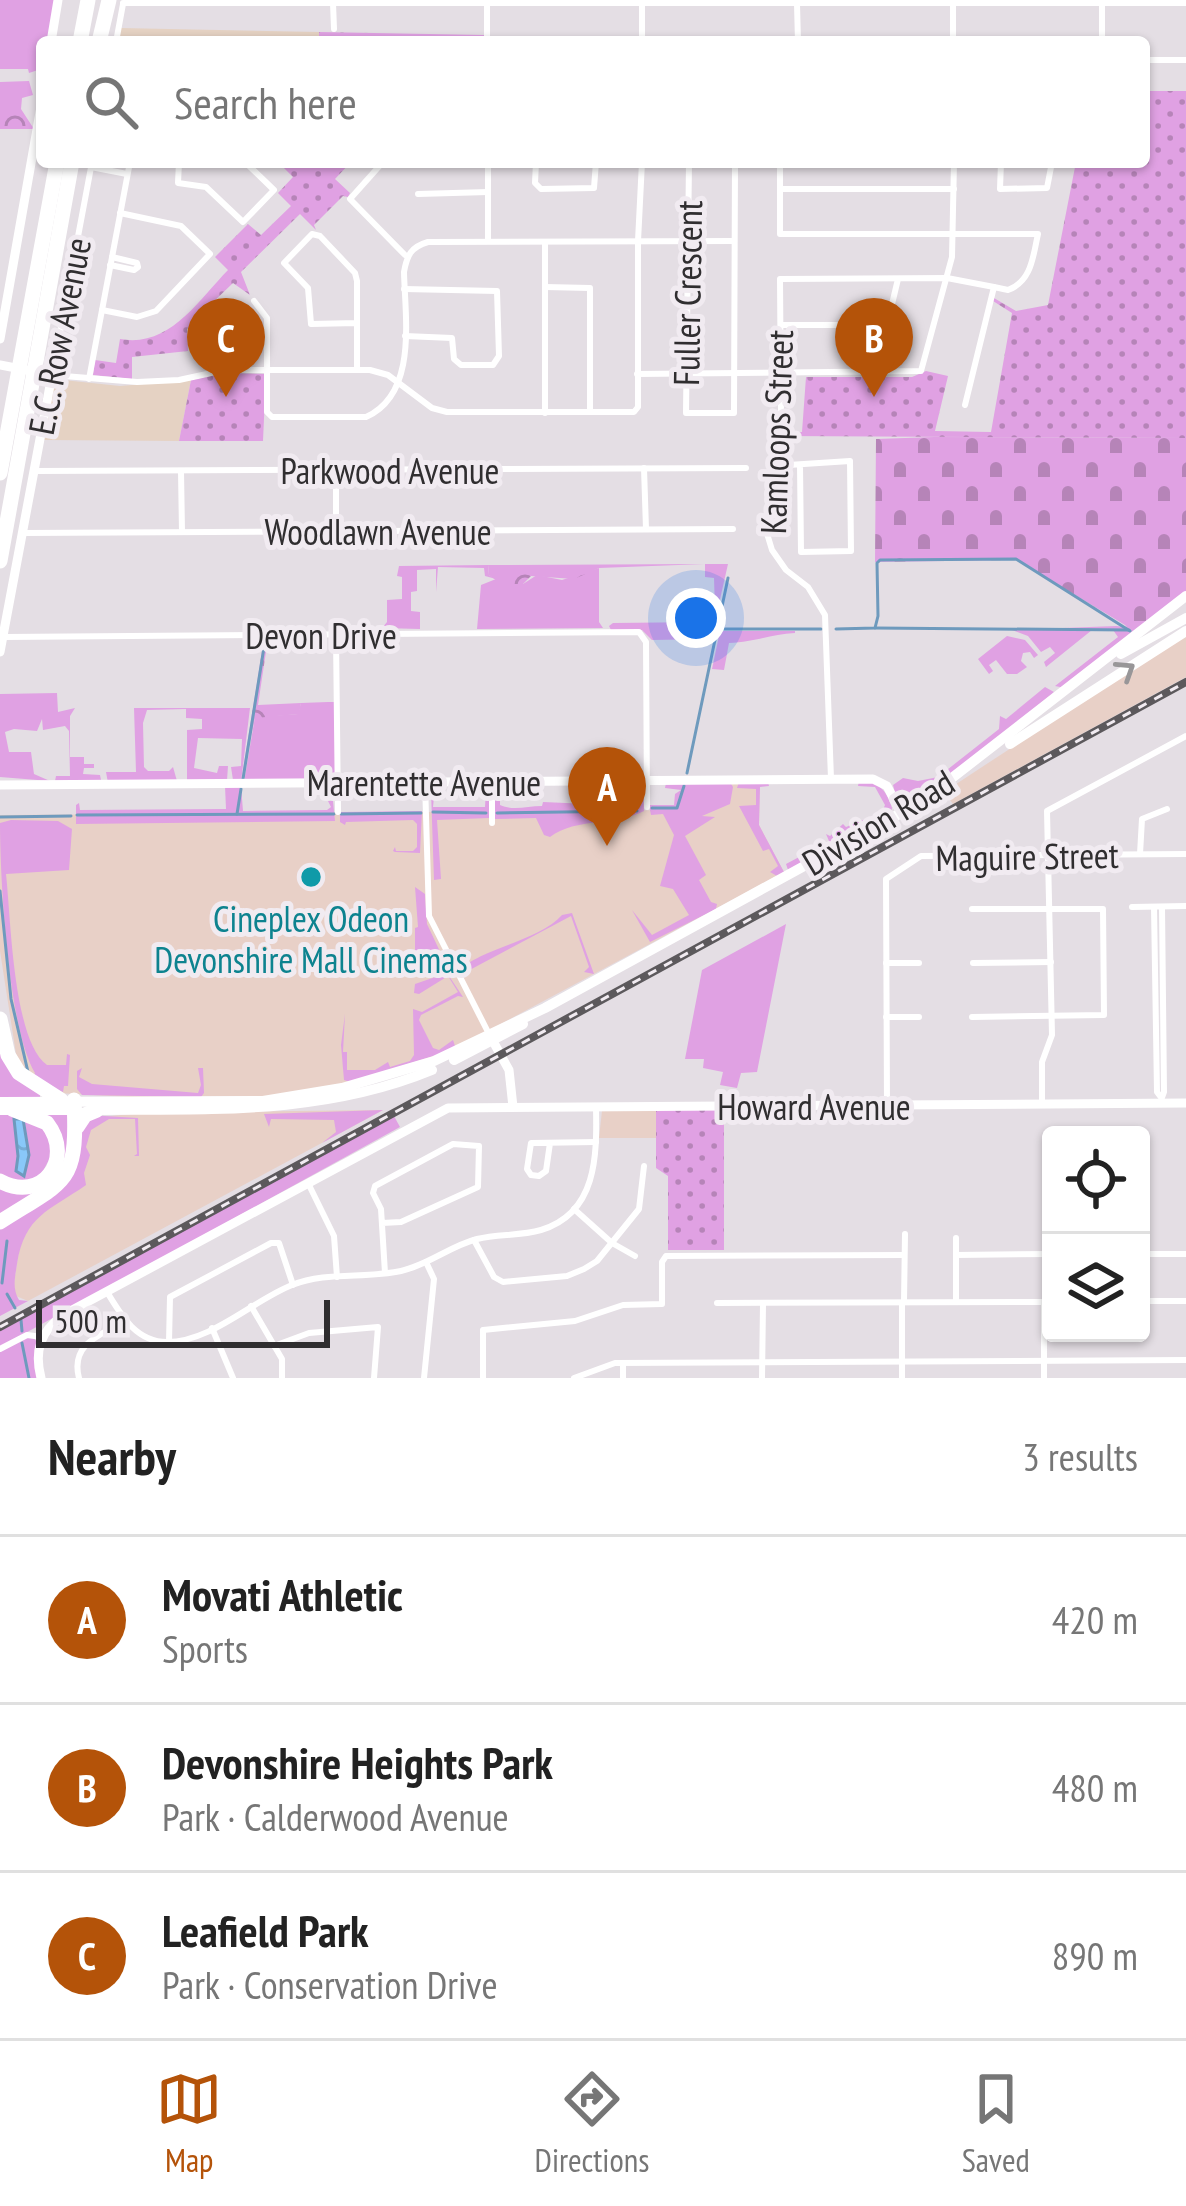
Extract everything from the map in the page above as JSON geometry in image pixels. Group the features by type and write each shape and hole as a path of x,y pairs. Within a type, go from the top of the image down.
{"highway":[{"path":"78,36 84,0"},
{"path":"99,36 114,1"},
{"path":"0,561 56,168"},
{"path":"30,349 71,168"},
{"path":"0,473 24,383"},
{"path":"0,1019 8,1055 19,1073 70,1103 75,1142"},
{"path":"0,1181 15,1188 34,1187 52,1174 59,1144 52,1127 4,1107"},
{"path":"0,1222 65,1180 81,1118 97,1110"}],"main road":[{"name":"Division Road","path":"343,1092 491,1038 901,813 957,778 1186,596"},
{"path":"1090,671 1186,618"},
{"path":"957,778 1186,631"},
{"path":"4,1107 256,1101 343,1092"},
{"path":"70,1103 97,1110 271,1108 343,1092"}],"street":[{"path":"52,36 58,0"},
{"path":"116,36 114,1 1186,3"},
{"path":"333,1 334,29"},
{"path":"487,2 487,36"},
{"path":"642,2 642,36"},
{"path":"797,2 798,36"},
{"path":"953,2 953,36"},
{"path":"1102,2 1102,36"},
{"path":"1150,60 1186,60"},
{"path":"0,339 6,278 36,130"},
{"name":"E.C. Row Avenue","path":"0,652 91,168"},
{"path":"106,168 128,174"},
{"path":"88,379 129,168"},
{"path":"178,168 178,183 206,188 243,222 274,190 251,168"},
{"path":"378,168 350,199 406,256"},
{"path":"488,168 488,242"},
{"path":"536,168 541,189 594,188 596,168"},
{"path":"0,365 88,379 179,380 225,370 357,369 398,380 432,408 447,412 634,412 638,407 643,168"},
{"name":"Fuller Crescent","path":"689,168 686,413 734,412 735,168"},
{"path":"780,168 780,234 1038,234 1024,280 1008,290 994,287 965,405"},
{"path":"638,374 921,371 954,234 953,168"},
{"path":"1001,168 1000,189 1047,188 1051,168"},
{"path":"780,189 954,189"},
{"path":"418,194 488,192"},
{"path":"102,310 137,316 156,311 210,254 181,226 120,213"},
{"path":"357,323 311,324 308,288 284,263 312,234 320,236 355,273 357,323 357,369"},
{"path":"254,301 267,318 267,412 272,417 372,415 398,380 406,359 406,256 416,246 428,242 734,241"},
{"path":"545,242 545,413"},
{"name":"Kamloops Street","path":"831,779 828,628 819,602 772,550 765,527 781,413 780,279 947,278 994,287"},
{"path":"780,325 887,325 898,279"},
{"path":"545,287 590,288 590,412"},
{"path":"404,289 497,291 500,356 493,365 456,364 452,338 406,336"},
{"path":"215,339 224,347 225,370"},
{"path":"773,466 850,461 851,551 801,552 800,465"},
{"name":"Parkwood Avenue","path":"34,471 746,467"},
{"path":"644,468 646,530"},
{"path":"336,470 336,531"},
{"path":"181,471 182,532"},
{"name":"Woodlawn Avenue","path":"22,533 733,529"},
{"name":"Devon Drive","path":"2,637 639,632 646,641 647,781"},
{"path":"336,634 338,812"},
{"path":"1042,1106 1042,1062 1052,1035 1047,811 1186,736"},
{"name":"Marentette Avenue","path":"0,785 831,779 881,782 901,813"},
{"path":"647,781 647,807"},
{"path":"425,782 430,916 509,1070 513,1107"},
{"path":"492,782 492,823"},
{"path":"1140,855 1142,819 1167,809"},
{"name":"Maguire Street","path":"887,1106 885,883 921,856 1186,854"},
{"path":"1132,907 1186,908"},
{"path":"1160,908 1156,1092 1160,1100"},
{"path":"972,909 1103,909 1104,1016 972,1017"},
{"path":"973,963 1051,962"},
{"path":"886,963 919,963"},
{"path":"886,1017 919,1017"},
{"name":"Howard Avenue","path":"308,1182 442,1109 1186,1103"},
{"path":"106,1291 125,1321 150,1339 170,1342 190,1339 293,1285 385,1273 426,1262 474,1240 544,1229 574,1209 594,1172 596,1107"},
{"path":"550,1143 545,1171 531,1175 527,1169 531,1143 596,1142"},
{"path":"382,1223 401,1222 478,1187 479,1146 453,1144 375,1186 385,1273"},
{"path":"474,1240 494,1277 503,1282 584,1270 639,1209 644,1166"},
{"path":"41,1378 37,1361 42,1337 63,1315 308,1182 334,1236 337,1277"},
{"path":"574,1209 612,1243 635,1256"},
{"path":"902,1378 905,1234"},
{"path":"956,1238 956,1302"},
{"path":"170,1342 170,1297 271,1243 279,1243 293,1285"},
{"path":"956,1255 1042,1254"},
{"path":"1150,1254 1186,1254"},
{"path":"483,1378 483,1330 575,1321 622,1305 662,1304 666,1256 904,1255"},
{"path":"424,1378 434,1279 426,1262"},
{"path":"1150,1301 1186,1301"},
{"path":"717,1303 1042,1302"},
{"path":"762,1378 763,1303"},
{"path":"251,1306 282,1359 282,1378"},
{"path":"79,1378 74,1363 78,1352 125,1321"},
{"path":"212,1328 233,1378"},
{"path":"274,1346 309,1334 379,1328 374,1378"},
{"path":"0,1349 27,1335 42,1337"},
{"path":"1045,1342 1045,1378"},
{"path":"574,1378 608,1363 1186,1360"},
{"path":"623,1365 623,1378"}],"shaded area":[{"path":"120,28 319,32 319,36 118,36"},
{"path":"54,379 120,386 191,380 179,441 44,440"},
{"path":"1186,633 1186,677 953,804 944,792"},
{"path":"760,782 759,825 784,872 441,1056 327,1088 270,1096 129,1097 57,1093 25,1076 16,1054 0,951 0,815 686,810 691,783"},
{"path":"656,1109 656,1138 599,1138 602,1111"},
{"path":"383,1110 28,1301 16,1296 13,1288 21,1238 30,1223 53,1205 82,1119 140,1113"}],"green space":[{"path":"0,0 55,0 49,36 36,36 36,71 0,69"},
{"path":"319,32 484,35 484,36 319,36"},
{"path":"29,81 33,95 22,98 21,109 34,129 0,129 0,82"},
{"path":"1150,91 1186,91 1186,438 781,436 802,432 806,377 912,377 926,371 948,376 935,431 991,432 1012,313 994,298 1016,311 1048,305 1075,168 1150,168"},
{"path":"284,168 345,168 335,179 350,193 314,225 316,230 300,214 241,272 250,295 233,283 208,307 213,333 196,320 187,329 188,351 132,357 132,379 93,375 95,360 116,363 120,339 153,337 181,320 228,270 215,257 248,224 261,235 291,206 278,193 293,177"},
{"path":"223,373 266,374 263,441 179,441 191,380"},
{"path":"1186,438 1186,594 1134,635 1017,560 875,562 876,439"},
{"path":"705,564 728,564 711,639 652,640 642,630 611,630 613,623 704,622 705,611 715,610 714,578 705,577"},
{"path":"705,564 599,568 574,579 531,576 523,584 501,584 489,575 488,565"},
{"path":"488,565 489,575 506,584 523,584 537,575 562,580 599,568 603,628 477,629 481,585 496,579 485,576 484,568 438,567 436,592 436,569 417,570 411,611 420,612 420,629 382,628 387,622 387,600 402,599 399,566"},
{"path":"1128,627 1134,635 1065,688 1055,686 1118,637 1113,630 1092,630 1046,667 1044,662 1055,653 1050,647 1041,652 1028,636 1012,630"},
{"path":"720,631 795,633 729,643 724,670 712,669"},
{"path":"1007,636 1025,640 1038,655 1023,653 1021,661 1027,667 1017,674 1007,674 996,660 989,665 993,671 989,674 978,659"},
{"path":"264,639 258,705 301,703 299,714 255,718 241,782"},
{"path":"1045,687 1054,692 967,764 911,803 897,800 893,785 903,778 938,777 999,729 1000,716 1006,719"},
{"path":"57,693 58,712 75,708 70,716 70,757 84,757 84,764 94,764 94,768 84,768 83,774 100,775 101,780 55,781 56,776 70,776 69,731 65,726 43,730 42,719 37,731 5,732 9,752 31,752 34,774 50,781 0,777 0,694"},
{"path":"335,702 332,780 244,782 255,717 298,714 301,703"},
{"path":"134,708 250,708 241,782 233,780 231,767 241,766 242,739 198,738 194,768 217,773 219,766 228,766 227,780 187,782 187,730 202,729 202,719 186,718 186,709 147,710 143,723 144,767 169,771 173,767 177,781 108,783 106,772 136,772"},
{"path":"859,781 876,785 884,791 892,808 890,816 788,870 786,864 829,841 826,834 882,812 885,805 875,787 858,786"},
{"path":"730,782 730,804 702,816 715,817 685,836 706,875 699,880 716,909 650,942 632,910 652,935 689,915 673,889 660,886 674,835 663,814 651,815 649,805 674,805 675,794 681,790 665,788 666,783"},
{"path":"739,782 768,782 769,786 760,787 759,825 784,872 777,876 770,872 778,866 769,849 763,851 739,806 756,805 756,789 737,788"},
{"path":"480,784 490,791 489,818 437,820 441,879 434,880 431,791 435,787 433,807 485,807 486,789"},
{"path":"586,784 643,784 644,811 572,827 550,837 544,835 536,818 495,819 495,796 500,796 500,805 515,808 542,806 543,802 635,806 639,802 635,789 584,789"},
{"path":"225,786 241,786 243,811 327,810 331,807 328,801 333,801 335,821 76,824 79,803 80,810 226,809"},
{"path":"422,811 420,853 393,851 395,847 396,851 413,851 417,847 413,820 340,822 340,812"},
{"path":"58,821 72,829 69,870 6,874 20,1006 36,1052 47,1065 66,1065 70,1055 68,1086 63,1092 31,1081 35,1073 18,1023 7,952 0,848 0,823"},
{"path":"415,887 425,894 427,924 444,960 443,965 419,971 415,966"},
{"path":"572,913 594,974 584,972 589,967 571,916 464,973 461,970 480,957"},
{"path":"786,924 757,1072 741,1073 737,1088 720,1085 723,1072 703,1068 704,1059 685,1059 702,970"},
{"path":"447,973 463,997 419,1020 433,1048 439,1050 453,1040 456,1049 344,1080 345,1014 347,1070 375,1070 388,1062 390,1067 410,1061 414,1055 413,1009 422,1012 458,992 448,976 419,994 414,993 415,984"},
{"path":"0,1035 40,1094 40,1097 0,1097"},
{"path":"82,1068 79,1077 92,1084 198,1093 198,1068 203,1068 204,1093 201,1097 82,1095 77,1089 77,1071"},
{"path":"656,1109 724,1109 724,1250 668,1250 668,1176 656,1168"},
{"path":"383,1110 322,1143 336,1132 334,1120 271,1119 269,1127 264,1114"},
{"path":"69,1113 66,1170 0,1219 0,1185 14,1190 60,1161 36,1115"},
{"path":"0,1114 35,1118 56,1147 37,1182 0,1178"},
{"path":"88,1115 138,1118 139,1156 134,1156 135,1119 109,1119 91,1130 86,1185 33,1224 21,1248 15,1283 19,1300 28,1301 0,1316 0,1227 54,1193 78,1126"},
{"path":"394,1116 400,1127 0,1347 0,1330"},
{"path":"25,1338 37,1342 38,1378 0,1378 0,1351"}],"water":[{"path":"14,1119 23,1119 29,1155 24,1176 16,1171"}],"waterway":[{"path":"836,629 875,628 880,560 1016,559 1130,631"},
{"path":"687,773 728,578"},
{"path":"875,628 1129,630"},
{"path":"718,629 821,629"},
{"path":"243,779 265,641"},
{"path":"652,808 677,808 684,786"},
{"path":"237,814 241,789"},
{"path":"497,813 637,811"},
{"path":"433,812 486,813"},
{"path":"341,814 421,813"},
{"path":"77,815 334,814"},
{"path":"0,817 71,816"},
{"path":"0,891 11,999 28,1072"},
{"path":"2,1283 7,1241"},
{"path":"7,1294 15,1308"},
{"path":"21,1320 22,1331"},
{"path":"22,1343 29,1378"}],"railway":[{"path":"0,1327 1186,682"}],"place":[{"name":"Leafield Park","path":"226,397"},
{"name":"Devonshire Heights Park","path":"874,397"},
{"name":"Movati Athletic","path":"607,846"},
{"name":"Cineplex Odeon Devonshire Mall Cinemas","path":"311,877"}]}
